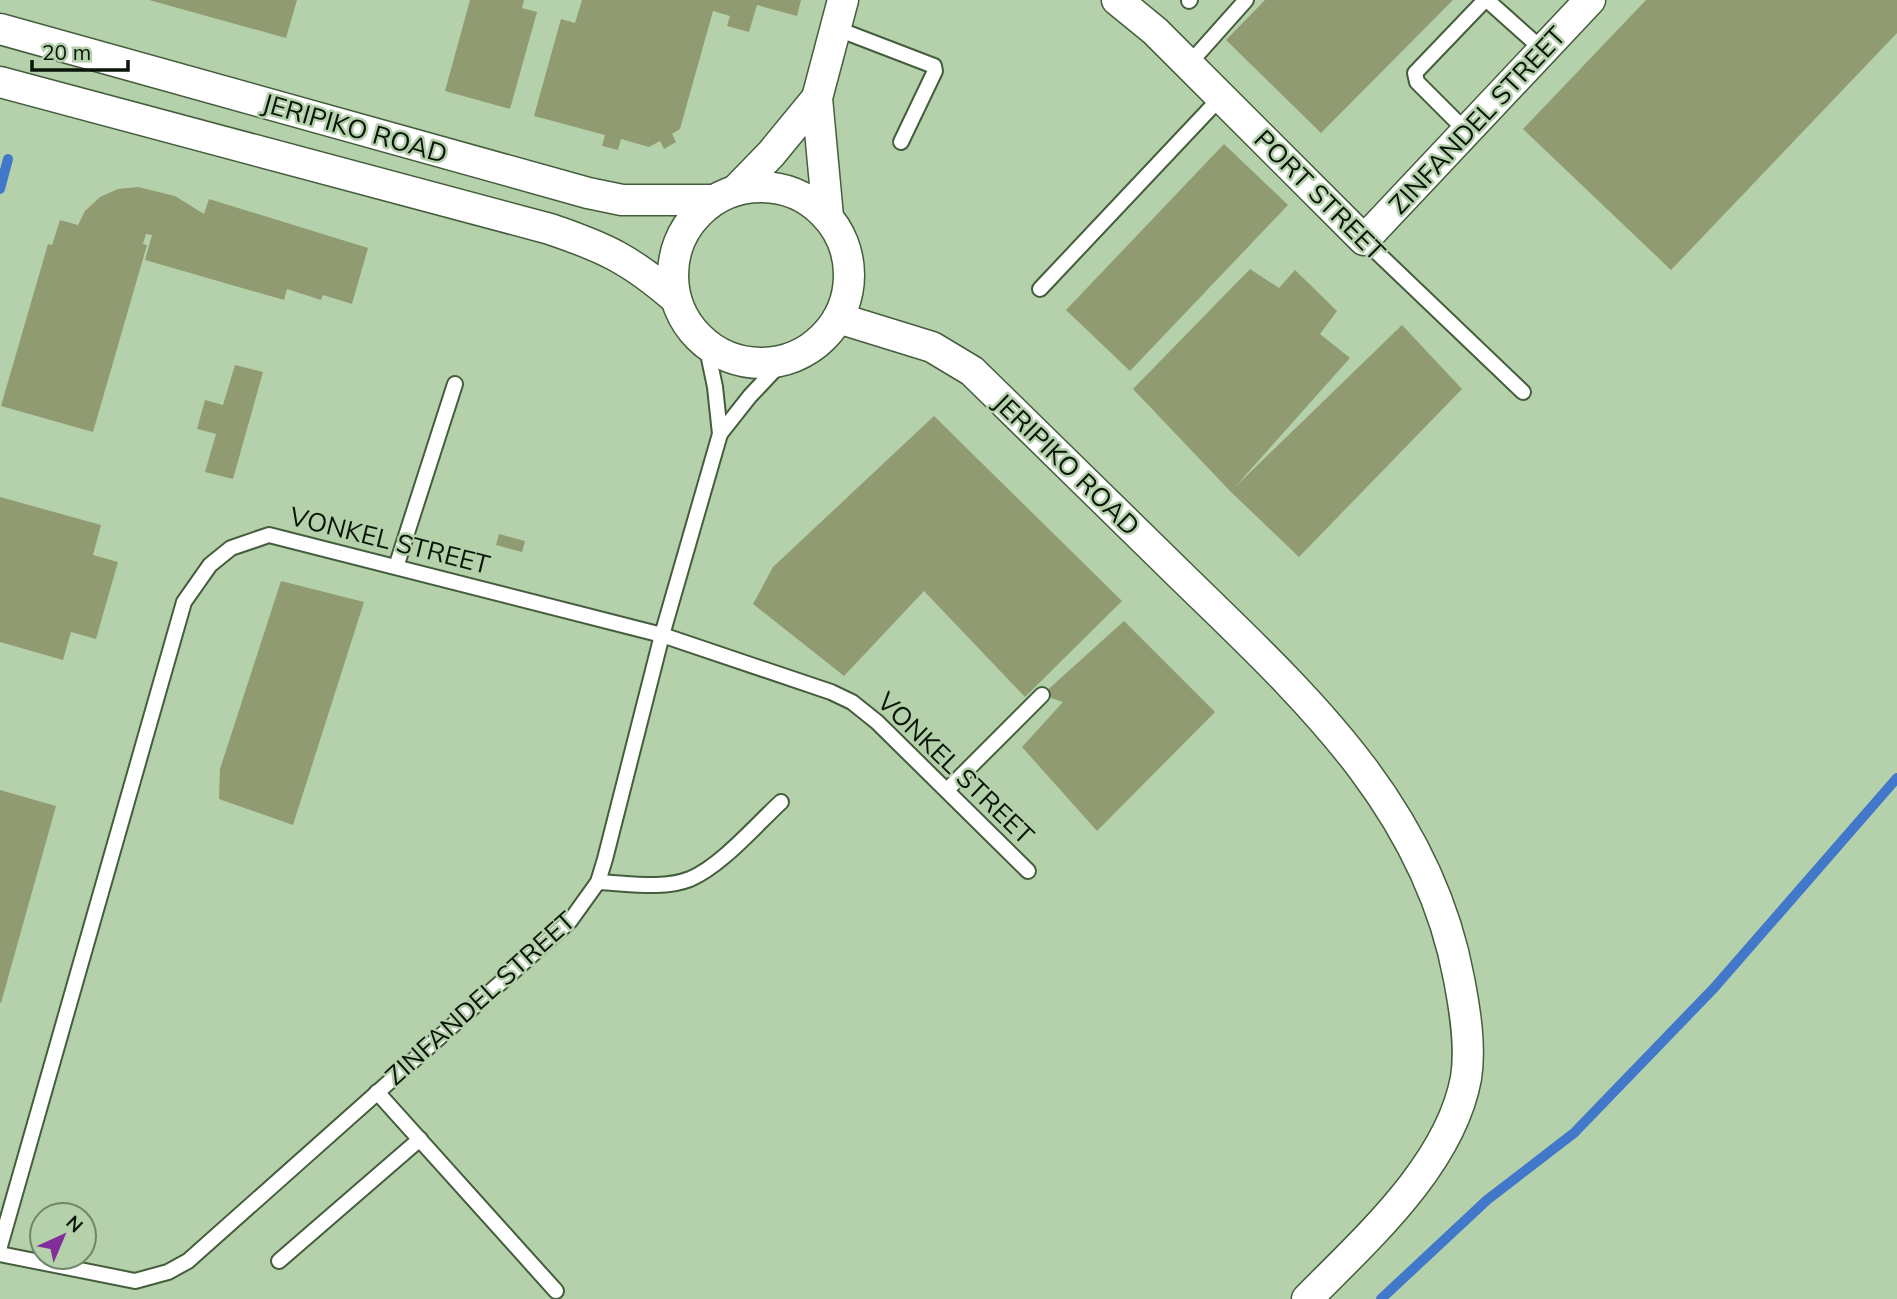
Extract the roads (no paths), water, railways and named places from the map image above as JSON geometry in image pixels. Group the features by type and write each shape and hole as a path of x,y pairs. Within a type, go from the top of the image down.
{"street":[{"name":"ZINFANDEL STREET","path":"1364,240 1590,0"},
{"name":"PORT STREET","path":"1120,1 1155,31 1364,240"},
{"path":"828,218 817,98 839,14"},
{"name":"JERIPIKO ROAD","path":"0,29 622,200 725,195"},
{"name":"JERIPIKO ROAD","path":"0,82 550,229 598,245 639,267 676,299"},
{"path":"725,195 761,187 786,190 809,201 828,218 842,240 849,266 848,293 838,318 825,336 807,351 764,363 724,355 706,344 688,324 676,299 673,271 678,243 692,219 725,195 771,154 817,98"},
{"name":"JERIPIKO ROAD","path":"838,318 932,347 972,371 1265,658 1348,746 1383,795 1431,882 1454,950 1465,1012 1466,1078 1443,1141 1415,1185 1307,1299"}],"lane":[{"path":"1188,65 1246,0"},
{"path":"1465,130 1417,82 1415,73 1486,0 1542,50"},
{"path":"839,14 934,66 901,142"},
{"path":"1040,289 1221,97"},
{"name":"PORT STREET","path":"1364,240 1522,392"},
{"name":"ZINFANDEL STREET","path":"706,344 715,387 720,435"},
{"name":"ZINFANDEL STREET","path":"0,1254 135,1281 168,1272 188,1261 570,921 598,882 662,635 720,435 750,396 785,359"},
{"path":"396,567 455,383"},
{"name":"VONKEL STREET","path":"0,1246 184,602 210,565 231,548 269,535 662,635 831,692 852,702 877,722 1028,871"},
{"path":"947,790 1042,695"},
{"path":"598,882 657,884 688,879 707,869 781,802"},
{"path":"377,1092 556,1291"},
{"path":"279,1261 420,1139"}],"waterway":[{"path":"0,189 8,159"},
{"path":"1381,1299 1487,1200 1574,1133 1714,988 1897,778"}]}
